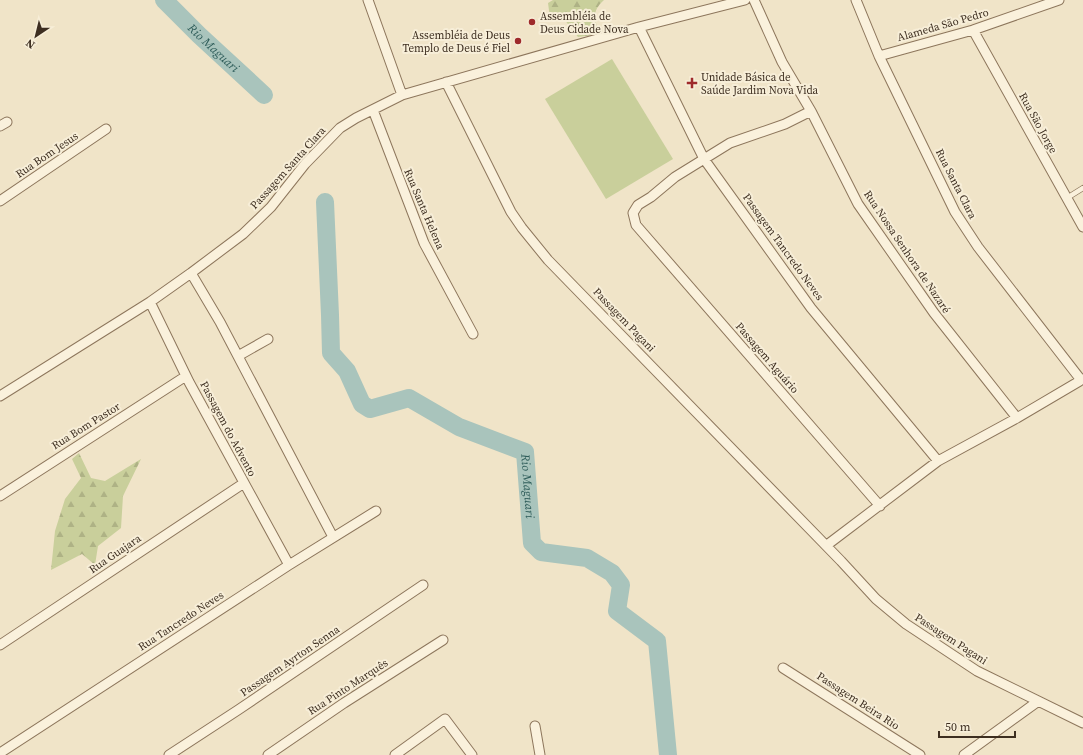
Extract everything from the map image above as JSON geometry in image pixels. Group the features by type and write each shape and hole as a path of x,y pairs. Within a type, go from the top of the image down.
{"street":[{"path":"368,0 402,95"},
{"name":"Passagem Santa Clara","path":"0,396 150,302 243,234 271,207 305,164 340,128 356,118 402,95 639,27 745,0"},
{"name":"Rua Nossa Senhora de Nazaré","path":"754,0 782,62 810,111 858,204 934,314 1017,418"},
{"name":"Rua Santa Clara","path":"856,0 879,56 955,212 978,247 1082,380"},
{"name":"Alameda São Pedro","path":"879,56 973,30 1058,0"},
{"name":"Passagem Tancredo Neves","path":"639,27 704,159 811,308 938,461"},
{"name":"Rua São Jorge","path":"973,30 1083,227"},
{"name":"Passagem Pagani","path":"446,82 511,212 548,260 827,546 876,599 906,624 977,671 1037,702 1083,723"},
{"name":"Rua Santa Helena","path":"373,110 424,243 473,334"},
{"path":"704,159 730,143 785,124 810,111"},
{"name":"Rua Bom Jesus","path":"0,201 106,130"},
{"name":"Passagem Aguário","path":"704,159 675,177 651,197 638,205 633,213 636,225 880,506"},
{"path":"191,273 220,322 334,537"},
{"name":"Passagem do Advento","path":"150,302 186,376 289,565"},
{"path":"238,356 268,339"},
{"name":"Rua Bom Pastor","path":"0,496 186,376"},
{"path":"827,546 938,461 1017,418 1082,380"},
{"name":"Rua Guajara","path":"0,646 244,483"},
{"name":"Rua Tancredo Neves","path":"0,753 289,565 376,511"},
{"name":"Passagem Ayrton Senna","path":"169,755 423,585"},
{"name":"Rua Pinto Marquês","path":"268,755 344,703 443,640"},
{"name":"Passagem Beira Rio","path":"783,668 920,755"},
{"path":"964,755 1037,702"},
{"path":"395,755 445,719 472,755"},
{"path":"536,726 540,755"}],"lane":[{"path":"1067,198 1083,188"}],"green space":[{"path":"553,0 604,0 597,8 595,16 599,34 578,37 564,19 550,18 548,3"},
{"path":"612,59 673,159 606,199 545,99"},
{"path":"79,453 91,478 105,481 141,459 123,496 121,528 98,546 95,565 82,554 51,570 55,531 65,499 81,478 72,459"}],"waterway":[{"name":"Rio Maguari","path":"164,0 199,35 264,95"},
{"name":"Rio Maguari","path":"325,202 331,353 347,371 362,404 370,409 409,398 459,427 525,452 532,543 541,552 587,558 612,573 621,585 617,611 657,641 668,755"}],"place":[{"name":"Assembléia de Deus Cidade Nova","path":"532,22"},
{"name":"Assembléia de Deus Templo de Deus é Fiel","path":"518,41"},
{"name":"Unidade Básica de Saúde Jardim Nova Vida","path":"692,83"}]}
